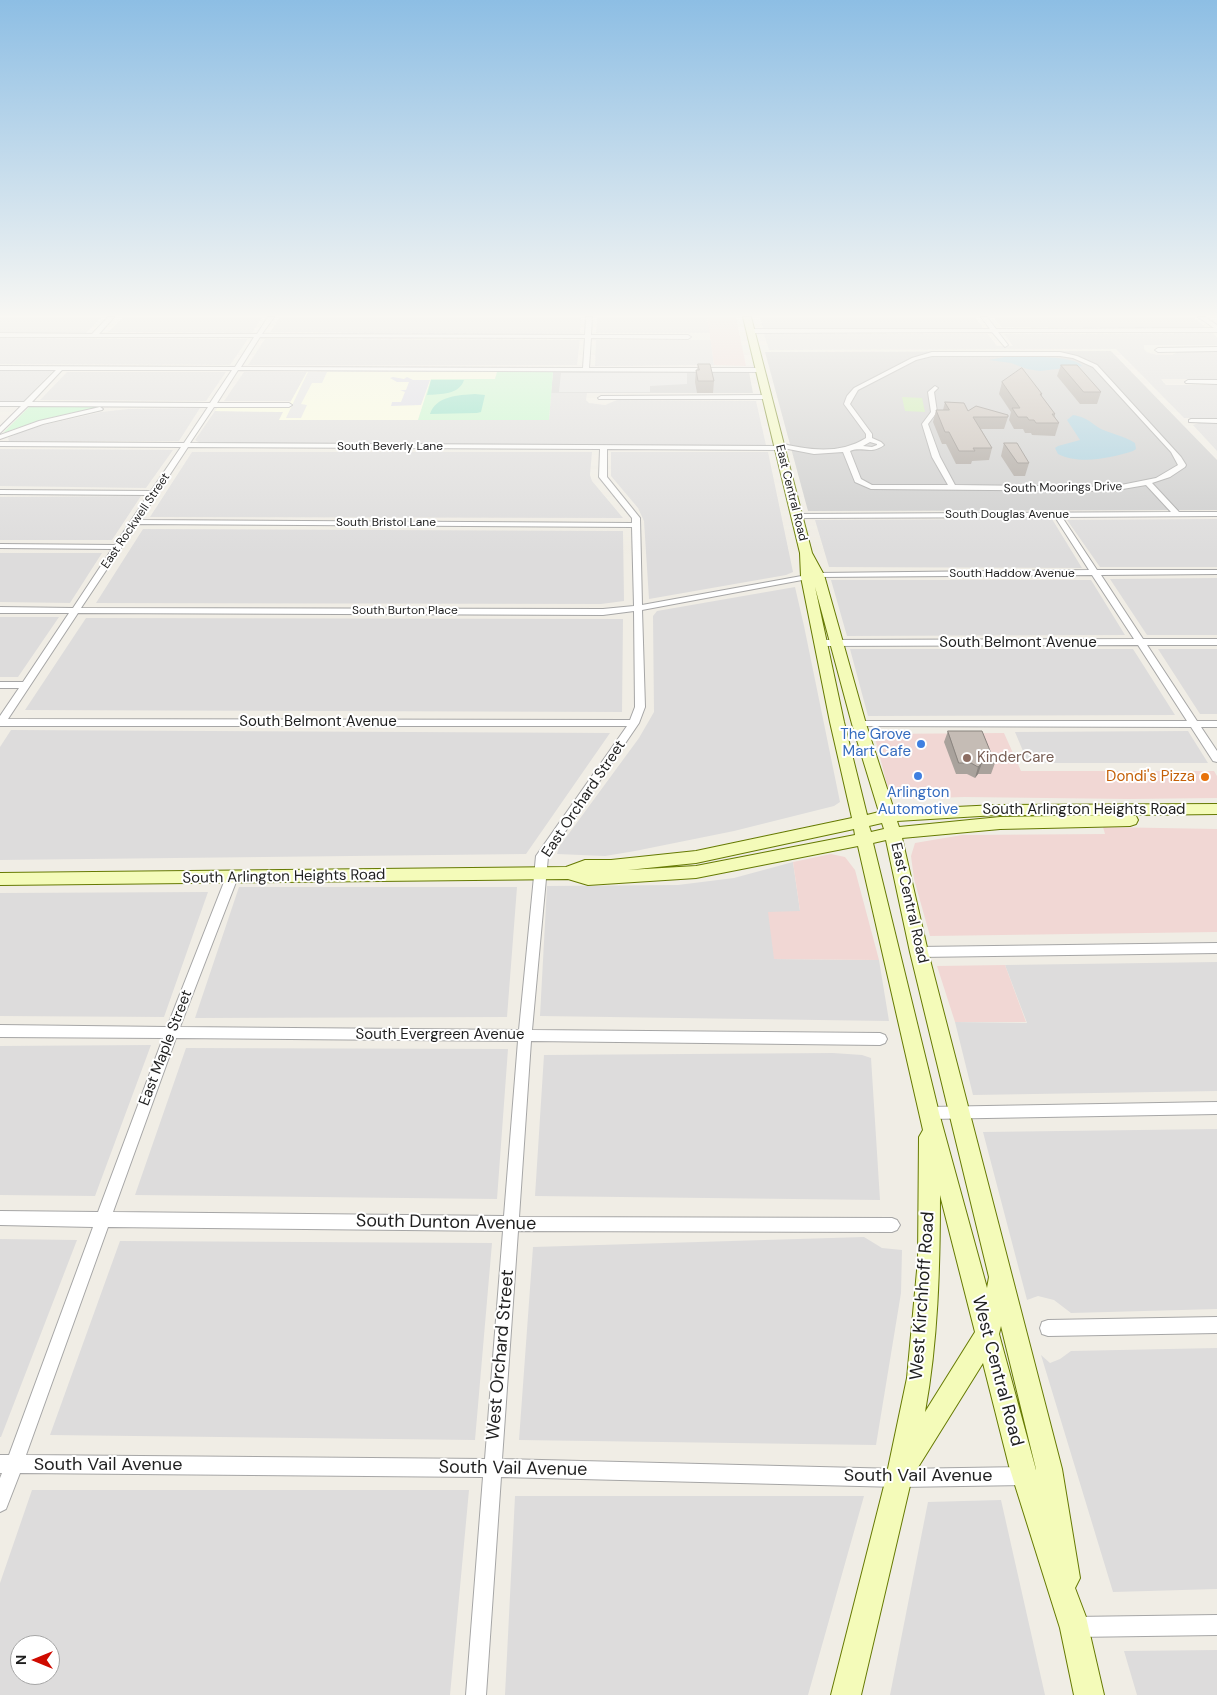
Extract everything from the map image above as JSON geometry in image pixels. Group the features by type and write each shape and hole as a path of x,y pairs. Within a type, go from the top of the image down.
{"main road":[{"name":"East Central Road","path":"767,396 812,576 837,643 893,833 919,952 960,1112"},
{"name":"East Central Road","path":"812,576 820,643 929,1112"},
{"name":"South Arlington Heights Road","path":"0,879 568,873 588,879 696,872 862,830 888,816 988,810 1217,809"},
{"name":"South Arlington Heights Road","path":"862,830 893,833 1000,823 1217,820"},
{"name":"West Central Road","path":"929,1112 1025,1476 1074,1627"},
{"name":"West Kirchhoff Road","path":"846,1695 899,1478 919,1378 929,1260 929,1112"},
{"name":"West Central Road","path":"960,1112 1049,1470 1074,1627 1089,1695"},
{"name":"West Kirchhoff Road","path":"899,1478 987,1334 995,1307 1000,1274"}],"street":[{"path":"0,431 35,396"},
{"name":"East Rockwell Street","path":"0,722 219,396"},
{"path":"601,398 759,396"},
{"name":"South Moorings Drive","path":"850,396 847,400 849,408 866,431 869,439"},
{"path":"932,396 934,412 924,424 936,457 952,486"},
{"name":"South Moorings Drive","path":"846,450 858,480 871,486 1111,489 1146,482 1178,470 1182,465 1179,458 1123,396"},
{"path":"0,404 289,405"},
{"path":"0,437 62,417 134,404"},
{"path":"1191,421 1217,421"},
{"path":"781,450 846,450 857,447 869,439 879,442 881,445 873,449 857,447"},
{"name":"South Beverly Lane","path":"0,444 781,450"},
{"name":"East Orchard Street","path":"512,1224 525,1036 542,856 634,723 640,707 636,525 633,513 603,477 604,448"},
{"path":"781,450 803,451"},
{"path":"1146,482 1177,514"},
{"path":"0,492 155,493"},
{"name":"South Douglas Avenue","path":"797,516 1217,514"},
{"path":"1057,515 1217,758"},
{"name":"South Bristol Lane","path":"135,522 636,525"},
{"path":"0,546 118,547"},
{"name":"South Haddow Avenue","path":"812,576 1217,572"},
{"name":"South Burton Place","path":"0,610 602,612 638,608 812,576"},
{"name":"South Belmont Avenue","path":"820,643 1217,642"},
{"path":"0,685 26,685"},
{"name":"South Belmont Avenue","path":"0,722 634,723"},
{"path":"860,724 1217,724"},
{"name":"East Maple Street","path":"0,1503 7,1464 232,877"},
{"path":"919,952 1217,948"},
{"name":"South Evergreen Avenue","path":"0,1031 880,1040"},
{"path":"929,1112 1217,1108"},
{"name":"South Dunton Avenue","path":"0,1218 512,1224 892,1225"},
{"name":"West Orchard Street","path":"476,1695 512,1224"},
{"path":"1048,1328 1217,1325"},
{"name":"South Vail Avenue","path":"7,1464 492,1468 899,1478 1025,1476"},
{"path":"1074,1627 1217,1625"}],"shaded area":[{"path":"0,396 29,396 24,401 0,401"},
{"path":"44,396 209,396 206,401 40,400"},
{"path":"227,396 294,396 291,401 224,401"},
{"path":"294,396 426,396 418,420 279,420 283,412 215,411 219,406 289,405"},
{"path":"296,396 305,396 301,404 307,405 301,418 286,418"},
{"path":"403,396 424,396 421,405 391,406 392,402 401,402"},
{"path":"551,396 587,396 586,400 589,403 605,405 617,400 756,401 766,445 203,445 195,440 215,411 284,412 280,420 549,420"},
{"path":"777,396 1155,396 1217,460 1217,510 808,511"},
{"path":"1162,396 1217,396 1217,418 1184,418"},
{"path":"200,408 179,441 9,441 8,438 25,430 101,412 128,409"},
{"path":"1217,423 1217,451 1193,425"},
{"path":"0,449 173,450 146,488 0,486"},
{"path":"192,452 592,452 590,475 592,481 623,518 150,517"},
{"path":"611,452 768,452 793,572 786,575 649,599 644,521 638,508 611,476"},
{"path":"141,496 112,540 0,540 0,497"},
{"path":"1052,519 1082,568 829,567 815,520"},
{"path":"1217,519 1217,567 1100,567 1067,520"},
{"path":"143,529 623,531 624,601 601,604 96,603"},
{"path":"0,553 102,553 70,603 0,602"},
{"path":"1217,578 1217,635 1147,635 1110,579"},
{"path":"831,580 1091,580 1125,635 847,636"},
{"path":"795,587 840,802 834,806 734,831 635,851 605,856 557,854 559,847 639,738 654,712 653,616 657,611"},
{"path":"0,617 59,617 18,677 0,677"},
{"path":"86,618 623,619 622,712 25,710"},
{"path":"850,649 1133,649 1175,715 868,716"},
{"path":"1158,649 1217,649 1217,714 1200,714"},
{"path":"11,730 610,733 526,854 0,860 0,747"},
{"path":"1188,731 1208,763 1028,763 1015,732"},
{"path":"1004,733 1021,771 1214,771 1217,776 1217,798 964,797 904,799 894,795 888,789 874,734"},
{"path":"1103,827 1217,829 1217,932 930,936 914,879 911,856 915,843 962,835 1105,834"},
{"path":"831,854 845,857 855,870 879,960 774,959 768,912 800,911 793,862"},
{"path":"793,862 800,911 774,959 879,960 889,1021 540,1016 547,886 678,885 734,878"},
{"path":"239,887 517,887 507,1017 195,1018"},
{"path":"208,892 164,1017 0,1016 0,893"},
{"path":"1217,962 1217,1091 973,1095 955,1022 1027,1023 1005,965"},
{"path":"1005,965 1026,1022 955,1022 937,966"},
{"path":"151,1045 95,1196 0,1195 0,1046"},
{"path":"186,1048 508,1049 497,1199 135,1195"},
{"path":"833,1053 862,1055 871,1058 880,1200 535,1196 544,1055"},
{"path":"1217,1129 1217,1309 1071,1313 1054,1300 1038,1296 1027,1300 983,1132"},
{"path":"864,1237 882,1248 902,1250 901,1293 876,1445 519,1440 533,1247"},
{"path":"0,1239 77,1240 1,1437 0,1437"},
{"path":"120,1241 492,1243 475,1440 50,1435"},
{"path":"1217,1348 1217,1589 1113,1592 1041,1355 1050,1363 1071,1351"},
{"path":"32,1490 469,1490 450,1695 0,1695 0,1583"},
{"path":"515,1496 864,1496 808,1695 505,1695"},
{"path":"1001,1500 1045,1695 890,1695 928,1502"},
{"path":"1217,1650 1217,1695 1137,1695 1124,1651"}],"green space":[{"path":"426,396 551,396 549,420 418,420"},
{"path":"455,396 485,396 481,412 430,414 437,403"},
{"path":"902,397 922,398 925,412 905,411"},
{"path":"32,406 105,406 45,419 3,433"}],"water":[{"path":"1073,415 1086,419 1101,429 1135,443 1136,449 1115,456 1086,460 1058,454 1055,448 1058,446 1080,440 1067,420"}],"building":[{"path":"1012,396 1042,396 1055,414 1052,414 1059,423 1036,423 1027,417 1018,417 1012,408 1020,408"},
{"path":"945,402 964,403 968,411 976,406 1008,415 1008,417 973,417 992,448 973,448 975,451 959,451 949,432 945,432 936,410 949,410"},
{"path":"1004,443 1017,443 1029,463 1018,463"},
{"path":"948,731 982,731 995,763 982,763 978,767 971,763 959,763"}],"place":[{"name":"The Grove Mart Cafe","path":"921,744"},
{"name":"KinderCare","path":"967,758"},
{"name":"Arlington Automotive","path":"918,776"},
{"name":"Dondi's Pizza","path":"1205,777"}]}
